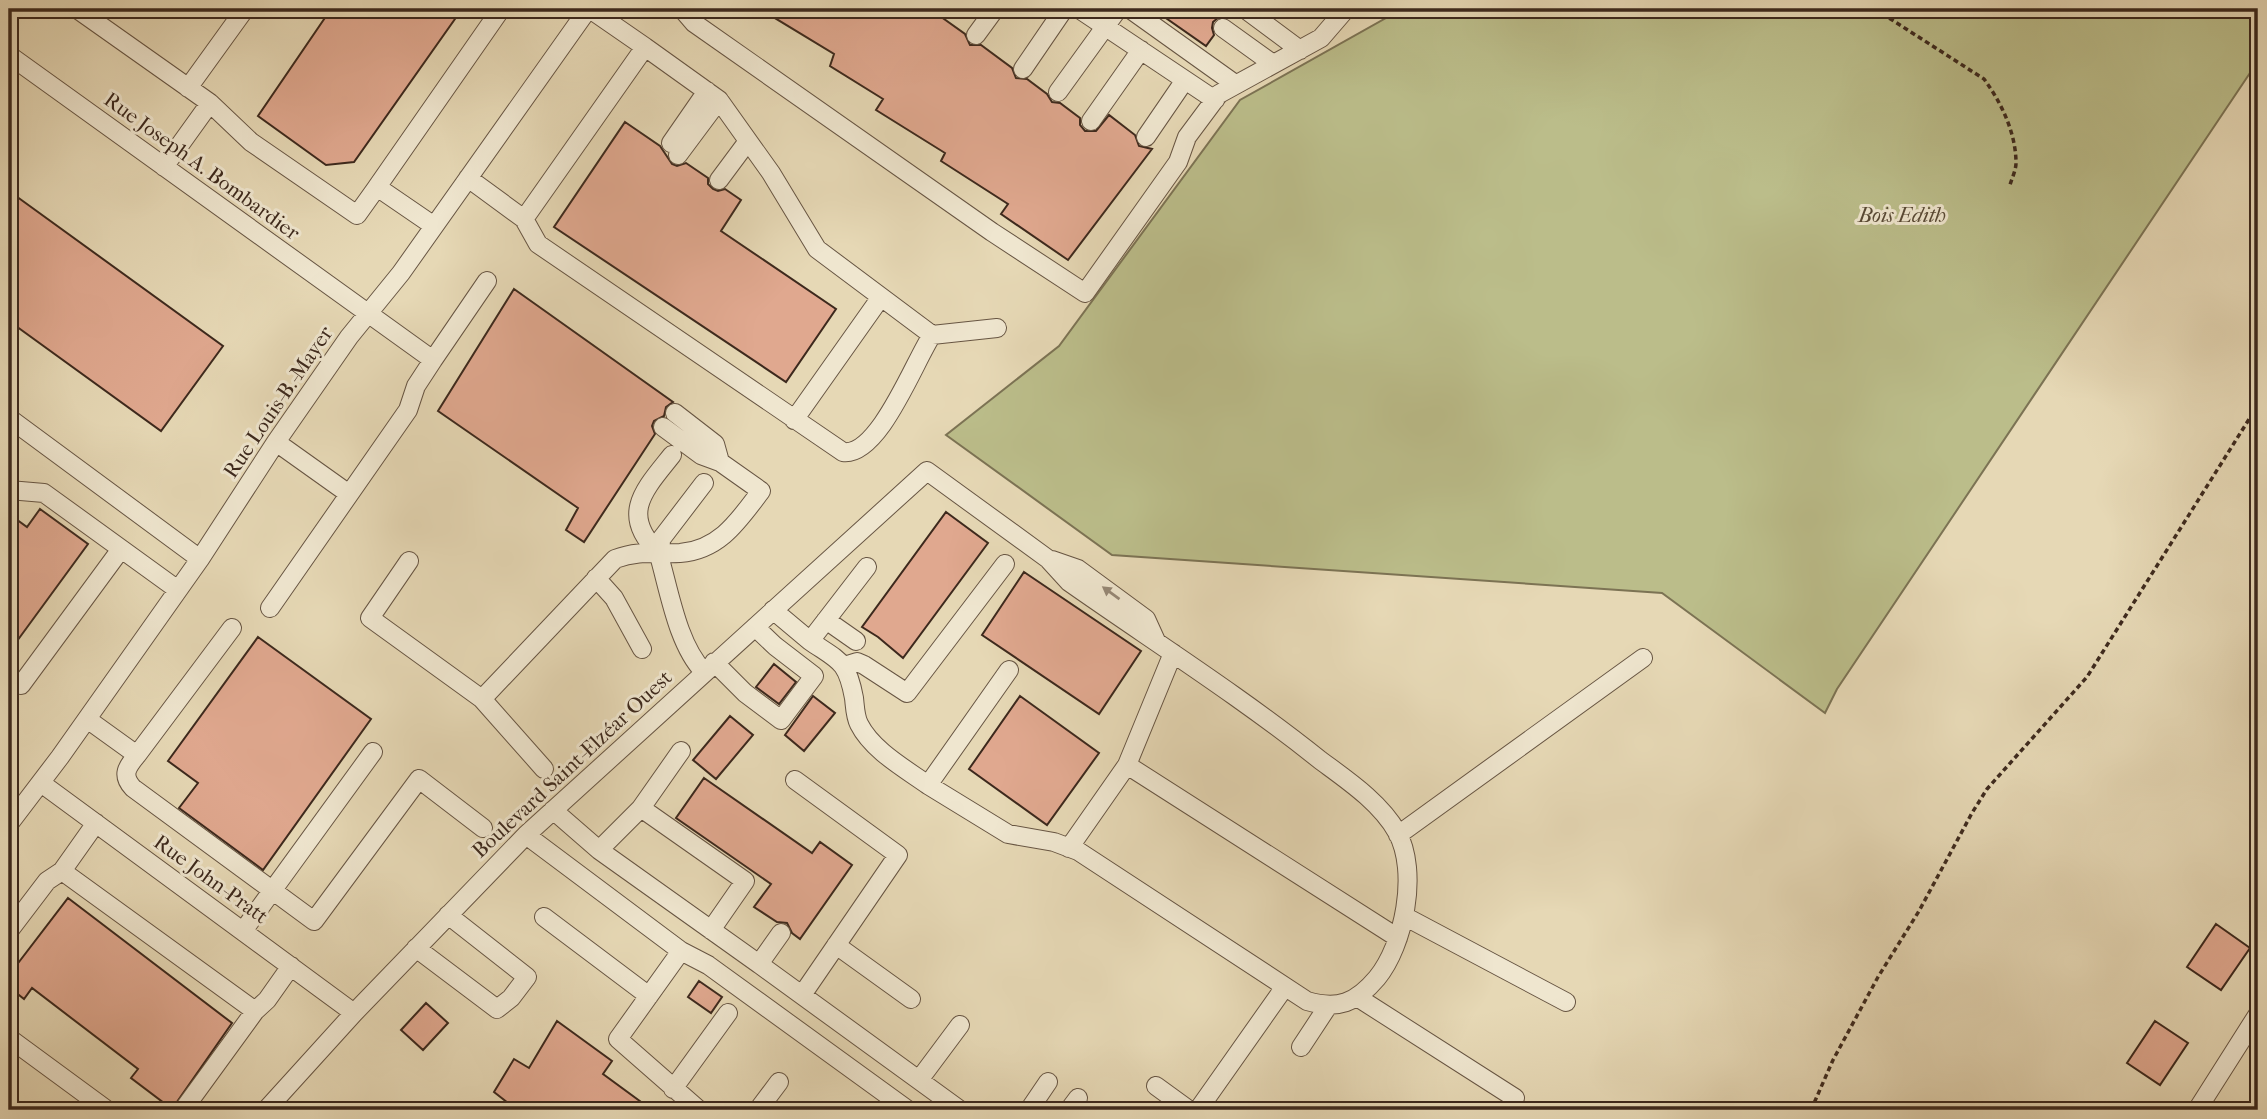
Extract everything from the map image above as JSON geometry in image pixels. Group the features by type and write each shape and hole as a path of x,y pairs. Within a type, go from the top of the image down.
{"street":[{"path":"77,9 210,103 251,142 357,215 501,9"},
{"path":"188,88 245,9"},
{"path":"589,9 713,96 771,173 817,249 932,335 997,328"},
{"name":"Rue Louis-B.-Mayer","path":"9,824 200,559 349,337 369,315 435,226 589,9"},
{"path":"682,9 694,23 992,232 1085,293 1178,162 1187,137 1214,100 1235,84 1321,38 1346,9"},
{"path":"976,35 995,9"},
{"path":"1023,69 1064,9"},
{"path":"1079,9 1214,100"},
{"path":"1058,92 1118,9"},
{"path":"1130,9 1235,84"},
{"path":"1244,9 1300,50"},
{"path":"1223,28 1273,64"},
{"path":"524,219 645,47"},
{"path":"1091,121 1141,50"},
{"name":"Rue Joseph A. Bombardier","path":"9,55 433,360"},
{"path":"1146,137 1185,80"},
{"path":"675,149 713,96"},
{"path":"164,167 210,103"},
{"path":"719,180 748,141"},
{"path":"468,178 524,219 538,244 837,449 848,453 853,452 873,434 897,401 932,335"},
{"path":"377,187 435,226"},
{"path":"270,608 408,410 416,386 487,281"},
{"path":"794,420 881,297"},
{"path":"9,418 200,559"},
{"path":"482,699 615,559 634,552 682,552 700,549 720,539 734,527 761,491 720,462 701,455 669,420"},
{"path":"276,442 349,494"},
{"path":"672,455 642,494 638,514 646,540 658,552 683,637 694,660 709,667 781,720 814,676 775,646 755,626"},
{"name":"Boulevard Saint-Elzéar Ouest","path":"267,1110 354,1013 526,835 927,471 1048,559 1069,582 1173,653"},
{"path":"658,552 662,538 704,483"},
{"path":"9,490 44,493 178,590"},
{"path":"9,677 21,685 121,549"},
{"path":"410,561 370,618 482,699 544,769"},
{"path":"844,666 857,662 864,664 906,693 1005,564"},
{"path":"810,641 867,568"},
{"path":"596,578 614,598 642,649"},
{"path":"773,610 844,666 850,678 858,720 866,734 885,753 928,785 1007,834 1054,842 1069,848 1307,1001 1328,1006 1339,1005 1357,997 1379,975 1398,938 1404,916 1408,873 1398,835 1381,811 1285,731 1173,653 1127,765 1069,848"},
{"path":"826,620 856,641"},
{"path":"232,628 125,772 125,778 133,788 314,921 419,779 483,828"},
{"path":"1398,835 1643,658"},
{"path":"928,785 1009,670"},
{"path":"87,719 137,755"},
{"path":"599,850 641,808 681,751"},
{"path":"243,931 373,752"},
{"path":"1127,765 1398,938"},
{"path":"795,780 898,855 802,995"},
{"name":"Rue John-Pratt","path":"41,783 354,1013"},
{"path":"641,808 745,881 710,930"},
{"path":"553,810 599,850 960,1110"},
{"path":"9,932 47,881 62,871 96,823"},
{"path":"526,835 681,951 708,965 908,1110"},
{"path":"62,871 255,1012"},
{"path":"416,948 497,1009 511,998 527,977 448,915"},
{"path":"1404,916 1566,1002"},
{"path":"544,918 649,996"},
{"path":"759,964 781,933"},
{"path":"836,945 911,999"},
{"path":"681,951 618,1039 699,1110"},
{"path":"183,1110 291,966"},
{"path":"1198,1110 1284,988"},
{"path":"1357,997 1515,1098"},
{"path":"1301,1047 1328,1006"},
{"path":"673,1089 728,1013"},
{"path":"2197,1110 2258,1014"},
{"path":"919,1080 960,1024"},
{"path":"9,1038 107,1110"},
{"path":"766,1107 779,1082"},
{"path":"1029,1110 1048,1082"},
{"path":"1156,1086 1189,1110"}],"path":[{"path":"1875,9 1984,79 1996,96 2011,131 2016,164 2010,185"},
{"path":"1811,1110 1833,1060 1987,789 2087,677 2258,405"}],"green space":[{"name":"Bois Edith","path":"1418,9 2258,9 2258,61 1837,689 1825,713 1662,593 1112,555 946,435 1059,346 1240,100 1395,13"}],"building":[{"path":"331,9 462,9 354,162 326,165 258,116"},
{"path":"760,9 930,9 965,34 970,45 981,45 1012,68 1016,78 1027,79 1047,94 1052,102 1060,103 1080,118 1080,125 1085,131 1096,131 1109,115 1135,135 1139,146 1152,149 1068,260 1001,214 1008,204 941,161 945,153 876,110 883,99 830,66 834,54"},
{"path":"1153,9 1232,9 1226,17 1219,17 1213,22 1214,35 1206,46"},
{"path":"625,122 660,146 672,164 677,166 686,163 708,178 708,184 713,189 725,189 741,200 721,231 836,309 786,382 554,227"},
{"path":"9,191 223,346 161,431 9,321"},
{"path":"514,289 673,402 666,407 664,416 654,421 652,426 655,434 584,542 566,530 578,508 438,411"},
{"path":"40,509 88,544 9,652 9,514 27,527"},
{"path":"946,512 988,543 903,658 862,627"},
{"path":"1024,572 1141,651 1099,714 982,635"},
{"path":"258,637 371,719 263,870 179,808 198,783 168,761"},
{"path":"774,664 796,682 779,704 756,687"},
{"path":"813,696 835,713 804,751 785,735"},
{"path":"1020,696 1099,753 1047,825 969,769"},
{"path":"730,716 753,735 716,779 693,760"},
{"path":"704,778 812,853 820,842 852,865 800,939 792,933 787,923 777,922 754,907 771,884 676,818"},
{"path":"68,898 232,1023 172,1109 131,1078 138,1069 32,988 24,999 9,987 9,975"},
{"path":"2216,924 2250,948 2221,990 2187,967"},
{"path":"699,981 722,997 711,1013 688,997"},
{"path":"426,1003 448,1023 423,1050 401,1030"},
{"path":"557,1021 612,1061 603,1074 652,1110 517,1110 494,1092 514,1059 529,1068"},
{"path":"2155,1021 2188,1043 2160,1085 2127,1063"}]}
